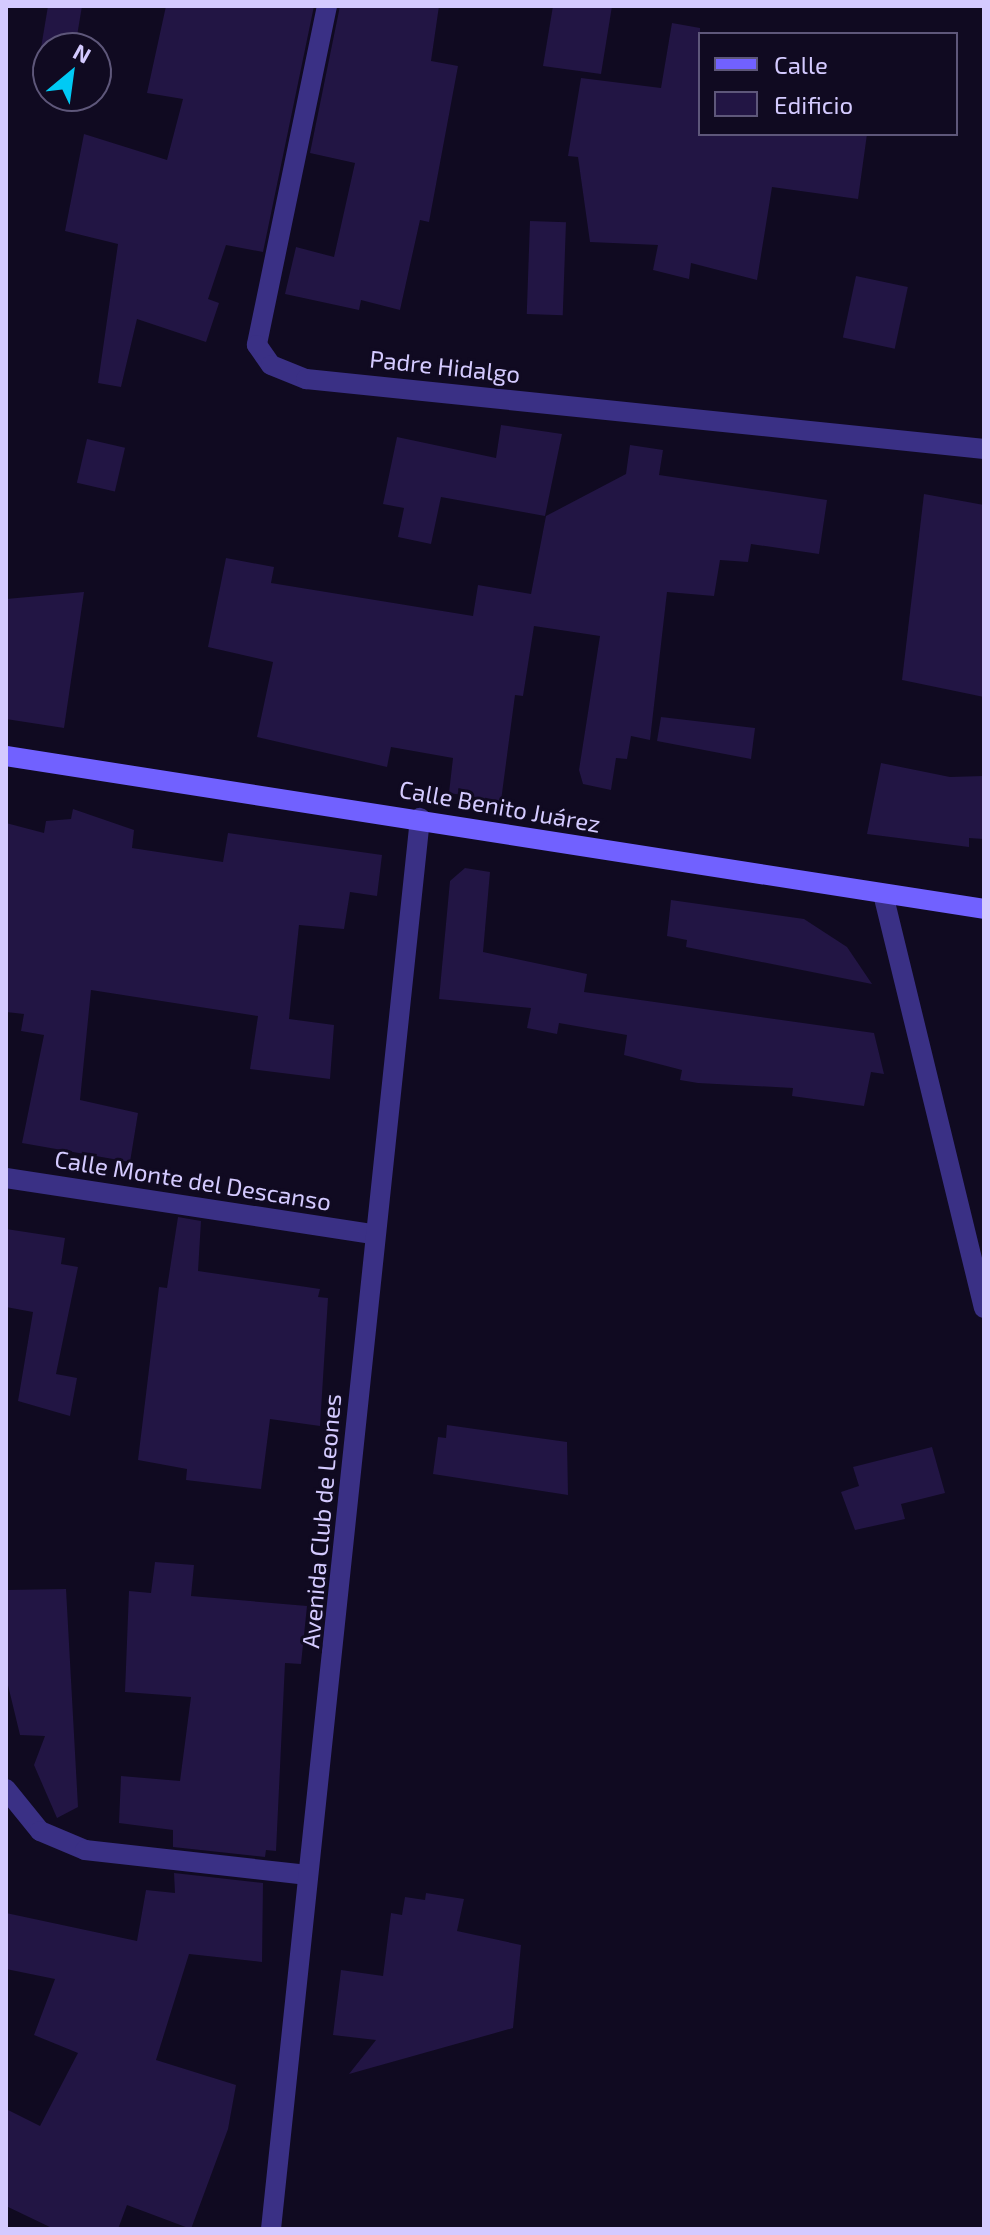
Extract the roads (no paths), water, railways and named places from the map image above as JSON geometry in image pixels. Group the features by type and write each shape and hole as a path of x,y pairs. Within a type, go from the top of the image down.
{"street":[{"name":"Padre Hidalgo","path":"327,6 259,331 257,345 271,365 306,379 984,449"},
{"name":"Calle Benito Juárez","path":"6,756 420,818 884,898 984,909"},
{"name":"Avenida Club de Leones","path":"271,2229 373,1234 420,818"},
{"path":"884,898 984,1308"},
{"name":"Calle Monte del Descanso","path":"6,1178 373,1234"},
{"path":"6,1789 40,1831 85,1850 308,1875"}]}
